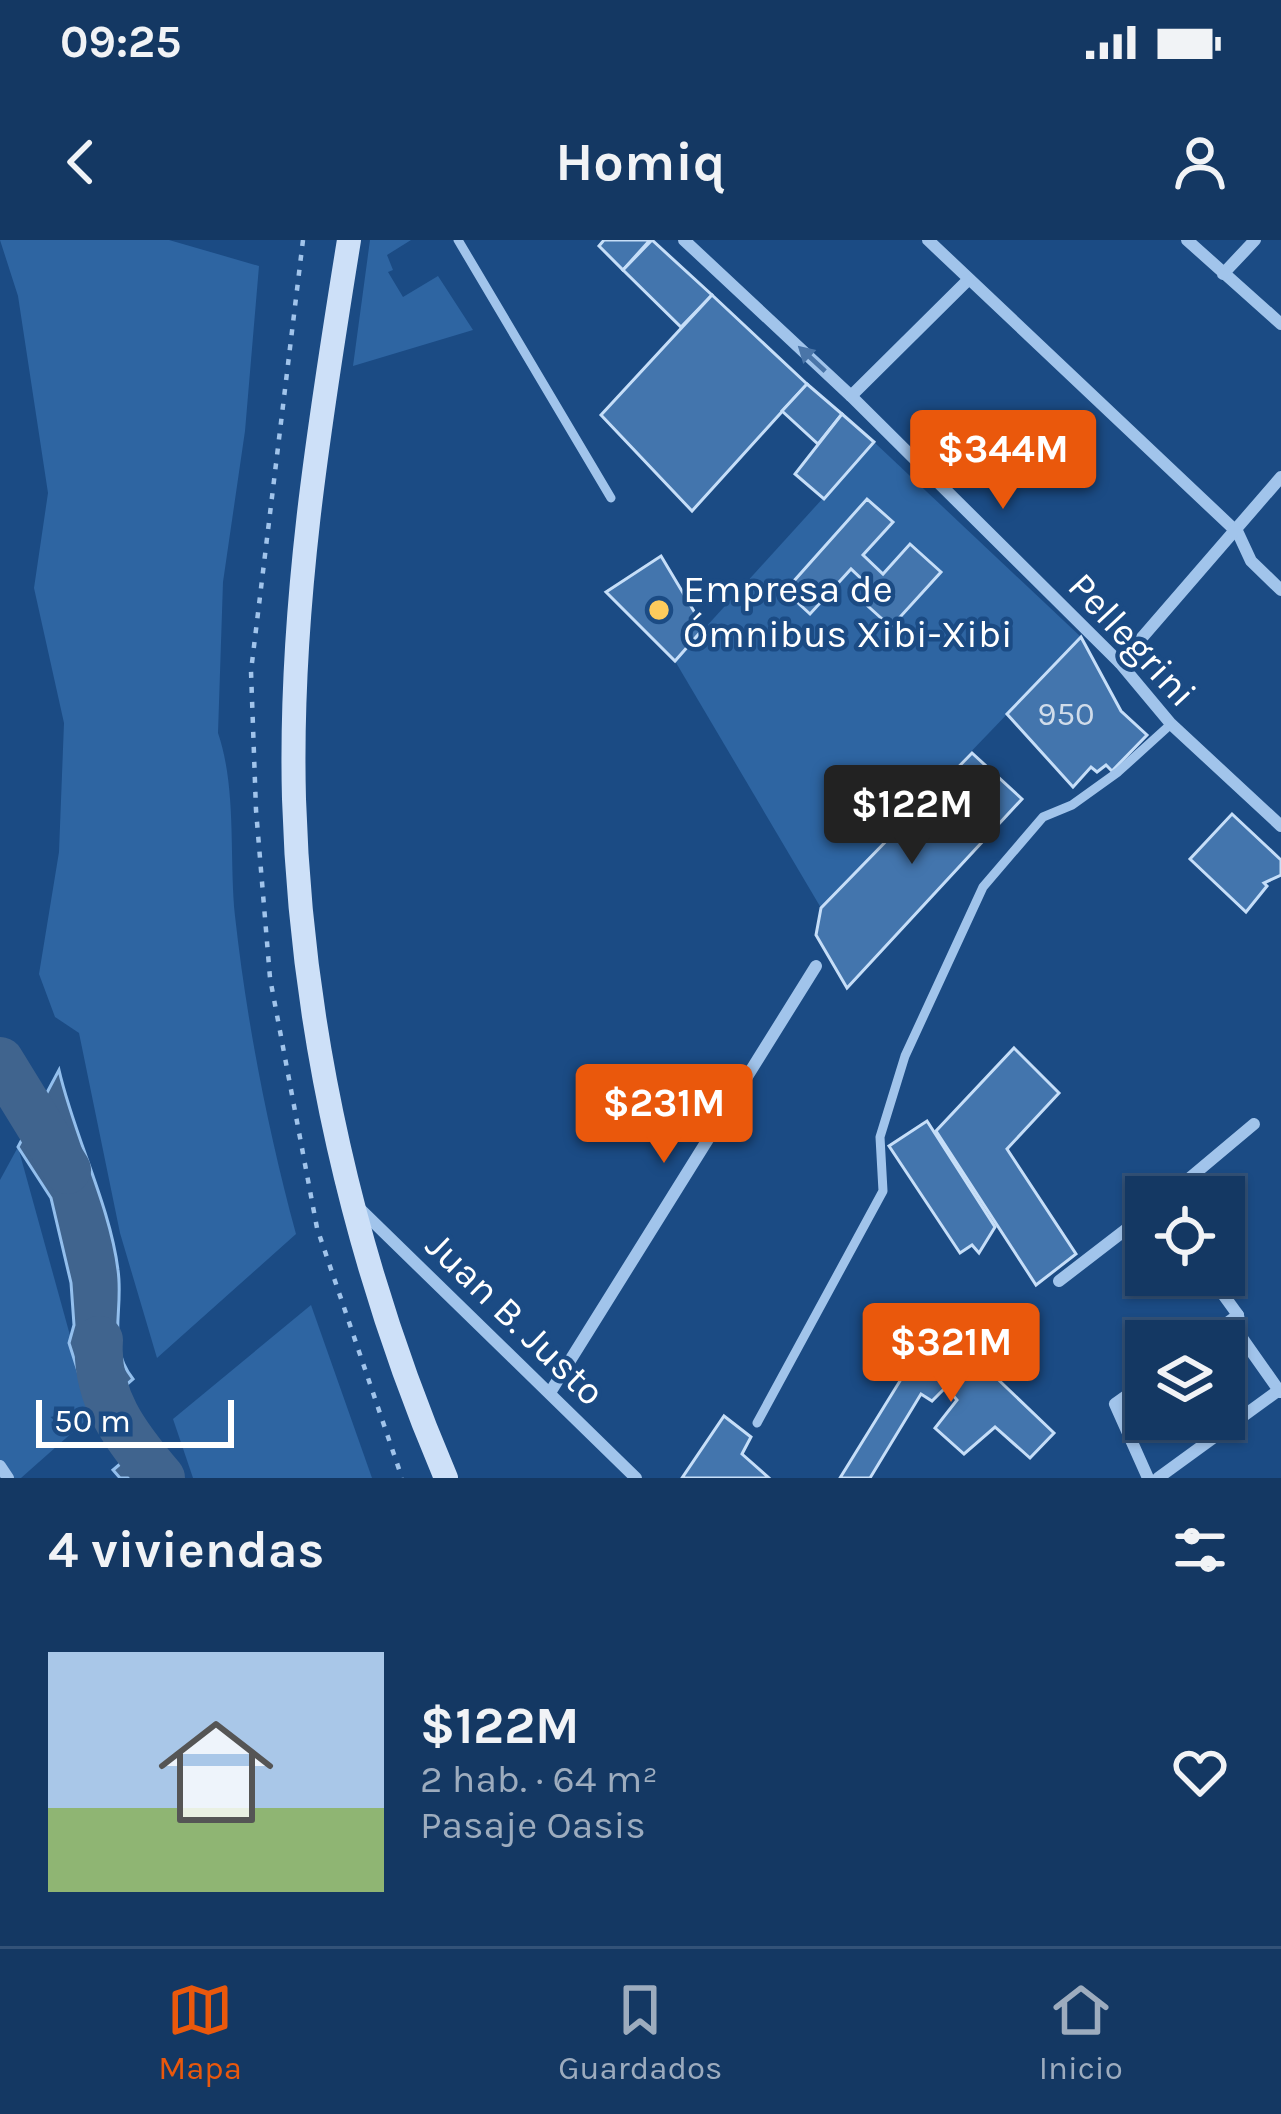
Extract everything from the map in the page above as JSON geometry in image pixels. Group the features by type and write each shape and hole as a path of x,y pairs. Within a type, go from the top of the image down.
{"main road":[{"path":"349,240 304,555 294,795 310,987 352,1202 379,1302 446,1478"}],"street":[{"name":"Pellegrini","path":"685,240 851,395 1120,663 1171,724 1281,826"},
{"path":"928,240 1238,533 1251,561 1281,590"},
{"path":"1187,240 1281,325"},
{"path":"1223,274 1255,240"},
{"path":"851,395 968,280"},
{"path":"1120,663 1238,533 1281,477"},
{"path":"551,1391 817,966"},
{"path":"1192,1176 1254,1124"},
{"name":"Juan B. Justo","path":"352,1202 636,1478"},
{"path":"1059,1281 1125,1230"},
{"path":"1158,1478 1280,1392 1242,1338 1238,1315 1224,1296"},
{"path":"1231,1320 1238,1315"},
{"path":"1125,1397 1115,1404 1125,1426"},
{"path":"1131,1440 1148,1478"},
{"path":"0,1466 8,1478"}],"lane":[{"path":"458,240 610,498"},
{"path":"758,1423 883,1191 880,1137 905,1056 983,887 1042,817 1072,805 1171,724"}],"shaded area":[{"path":"0,240 169,240 259,266 245,431 223,582 218,733 228,777 235,916 246,997 296,1234 157,1358 120,1233 79,1033 55,1017 39,974 59,852 64,723 34,588 48,493 18,296"},
{"path":"370,240 411,240 387,255 393,270 388,272 403,297 438,276 473,330 353,366"},
{"path":"874,442 1081,637 821,908 675,661"},
{"path":"59,1070 114,1245 118,1340 133,1379 92,1415 69,1343 74,1325 71,1283 51,1198 18,1147"},
{"path":"18,1147 92,1415 21,1478 0,1478 0,1180"},
{"path":"311,1305 372,1478 193,1478 173,1419"},
{"path":"152,1437 180,1478 120,1478 113,1470"}],"building":[{"path":"604,240 650,240 623,270 599,246"},
{"path":"652,240 712,295 681,327 623,270"},
{"path":"712,295 807,384 692,511 601,415"},
{"path":"807,384 842,414 818,444 782,411"},
{"path":"842,414 874,442 824,499 795,474"},
{"path":"867,499 893,522 863,555 883,574 910,544 941,572 891,627 860,599 871,588 851,569 810,614 785,591"},
{"name":"Empresa de Ómnibus Xibi-Xibi","path":"661,556 704,628 675,661 606,592"},
{"path":"1081,637 1121,711 1147,735 1112,771 1106,765 1097,772 1091,767 1073,787 1007,714"},
{"path":"972,753 1022,799 847,988 816,935 821,908"},
{"path":"1232,814 1281,860 1281,875 1264,883 1267,886 1246,912 1190,859"},
{"path":"1014,1048 1059,1093 1007,1149 1076,1254 1036,1285 936,1131"},
{"path":"927,1121 995,1227 979,1253 972,1245 960,1253 889,1146"},
{"path":"937,1321 1054,1433 1030,1458 995,1427 964,1454 935,1428 957,1400 946,1387 932,1401 921,1394 870,1478 840,1478"},
{"path":"724,1416 751,1437 742,1454 769,1478 682,1478"}],"waterway":[{"path":"0,1061 67,1170"},
{"path":"99,1340 102,1380 115,1415 161,1478"}],"place":[{"name":"Empresa de Ómnibus Xibi-Xibi","path":"659,610"}]}
